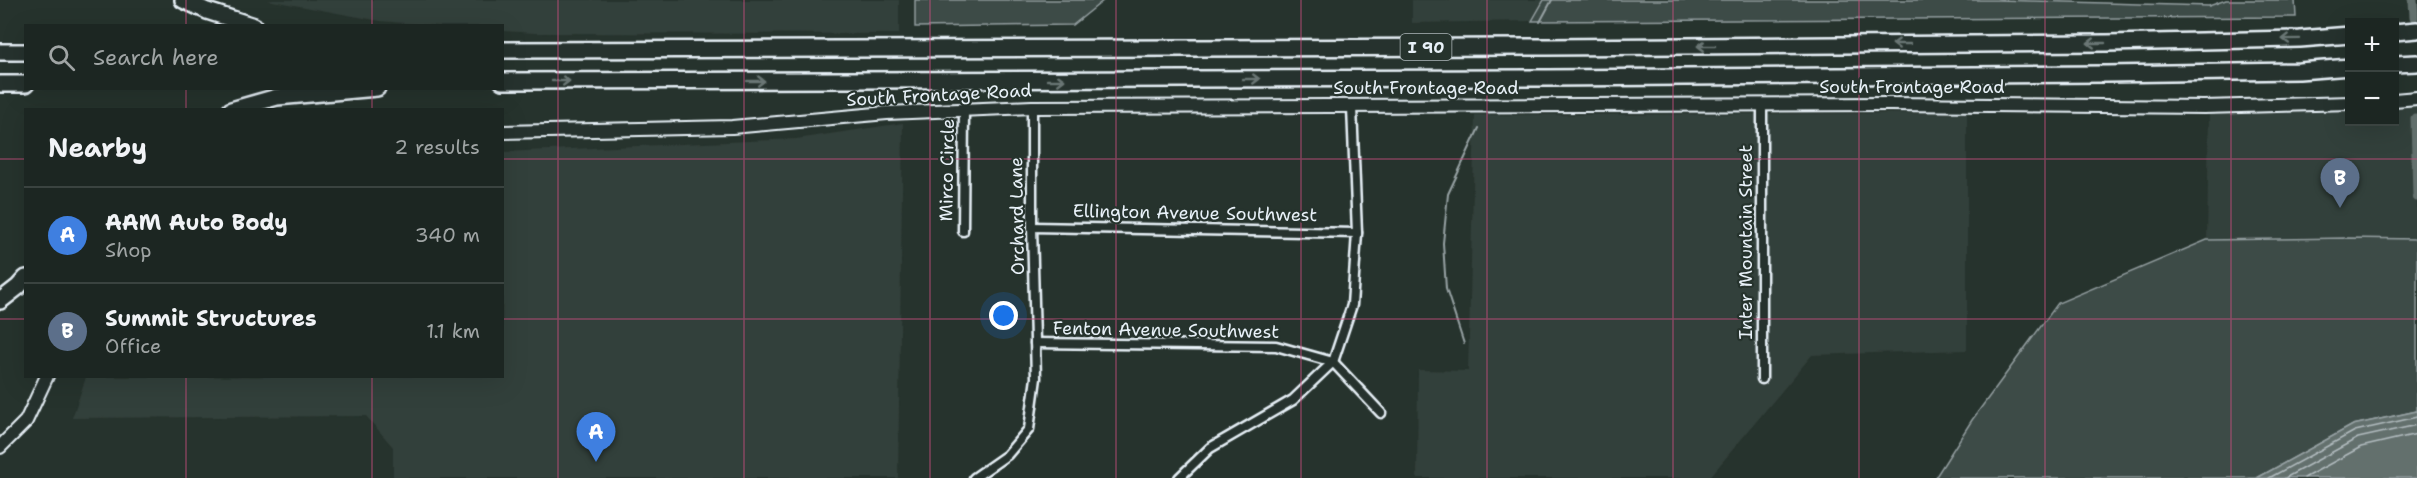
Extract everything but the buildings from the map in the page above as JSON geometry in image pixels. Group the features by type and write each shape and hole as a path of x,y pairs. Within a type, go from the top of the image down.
{"highway":[{"path":"183,0 207,11 248,24"},
{"path":"2399,32 2417,30"},
{"name":"I 90","path":"504,50 2072,43 2300,39 2345,35"},
{"path":"0,52 24,52"},
{"path":"2399,64 2417,63"},
{"name":"I 90","path":"504,81 2060,75 2299,71 2345,67"},
{"path":"0,84 24,84"},
{"path":"238,108 277,96 352,90"},
{"path":"0,301 24,280"}],"main road":[{"path":"2399,100 2417,98"},
{"name":"South Frontage Road","path":"504,132 732,127 887,113 1032,107 1913,104 2205,107 2345,103"},
{"path":"0,447 26,420 46,378"}],"street":[{"name":"Inter Mountain Street","path":"1762,105 1762,379"},
{"path":"1179,478 1210,448 1293,400 1333,362 1352,304 1357,233 1352,106"},
{"name":"Orchard Lane","path":"974,478 1007,455 1029,429 1036,378 1032,107"},
{"name":"Mirco Circle","path":"963,231 964,110"},
{"name":"Ellington Avenue Southwest","path":"1032,227 1357,233"},
{"name":"Fenton Avenue Southwest","path":"1035,343 1276,346 1333,362"},
{"path":"1333,362 1381,413"}],"shaded area":[{"path":"267,0 899,0 899,34 534,33 504,31 504,24 415,24 380,21"},
{"path":"915,0 1104,0 1073,25 915,27"},
{"path":"1412,0 1544,0 1532,21 1412,23"},
{"path":"1544,0 1998,0 2209,6 2226,0 2295,0 2296,17 1532,21"},
{"path":"2417,105 2417,239 2207,240 2209,113 2345,109 2345,126 2399,126 2399,107"},
{"path":"1967,113 1967,350 1812,355 1709,478 1417,478 1418,370 1468,371 1475,115"},
{"path":"903,123 898,478 393,478 393,447 366,416 72,418 86,378 504,378 504,152 796,139"},
{"path":"2417,239 2417,411 2353,425 2257,478 1935,478 1972,420 2058,303 2207,240"}],"water":[{"path":"2417,411 2417,478 2257,478 2353,425"}],"waterway":[{"path":"1540,22 1552,0"},
{"path":"2413,0 2414,17"},
{"path":"2415,118 2417,197"},
{"path":"1464,344 1446,289 1443,243 1448,194 1479,128"}],"place":[{"name":"Summit Structures","path":"2340,208"},
{"name":"AAM Auto Body","path":"596,462"}]}
